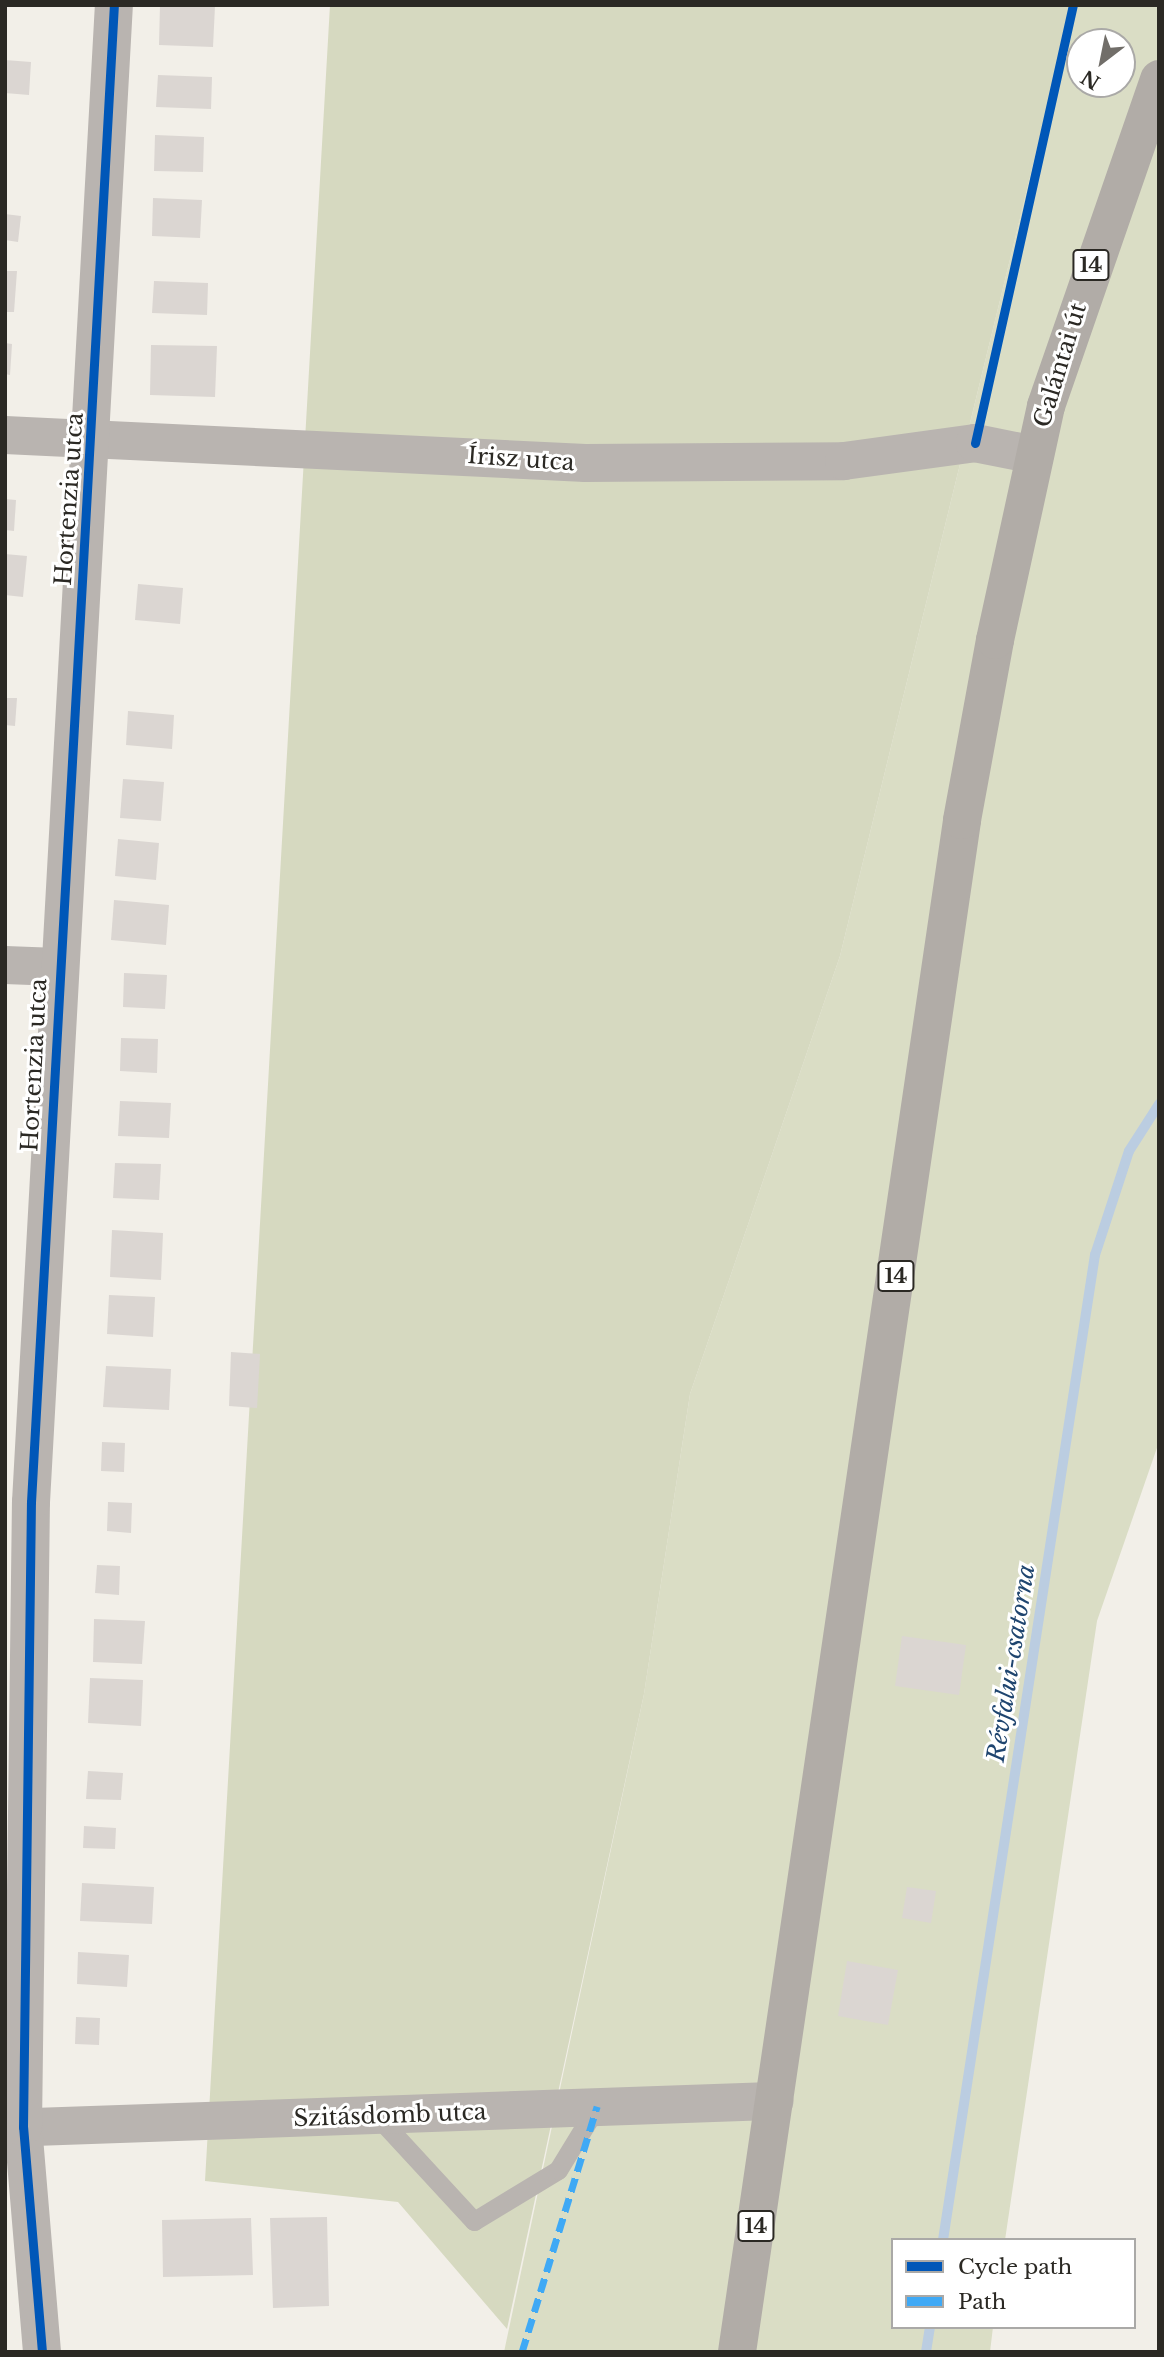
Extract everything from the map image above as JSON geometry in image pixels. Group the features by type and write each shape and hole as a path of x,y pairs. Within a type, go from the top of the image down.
{"main road":[{"name":"Galántai út","path":"1035,454 1103,227 1159,79"},
{"name":"14","path":"737,2352 962,820 1035,454"}],"street":[{"name":"Hortenzia utca","path":"42,2352 14,2128 18,1501 58,967 93,438 114,5"},
{"name":"Írisz utca","path":"5,435 585,463 844,460 975,443 1035,454"},
{"path":"5,965 58,967"},
{"name":"Szitásdomb utca","path":"14,2128 775,2101"}],"lane":[{"path":"377,2116 474,2221 558,2169 597,2106"}],"green space":[{"path":"330,5 1072,5 840,956 690,1394 644,1694 507,2329 398,2202 205,2181"},
{"path":"1072,5 1159,5 1159,1442 1097,1621 1005,2238 891,2238 891,2329 993,2329 990,2352 504,2352 644,1694 690,1394 840,956 1066,30 1066,98 1136,98 1136,28 1066,28"}],"building":[{"path":"160,5 215,6 213,47 159,45"},
{"path":"5,60 31,62 29,95 5,93"},
{"path":"158,75 212,77 211,109 156,107"},
{"path":"155,135 204,137 203,172 154,171"},
{"path":"153,198 202,200 200,238 152,236"},
{"path":"5,214 21,216 18,242 5,240"},
{"path":"5,271 17,271 14,312 5,312"},
{"path":"154,281 208,283 207,315 152,313"},
{"path":"5,343 12,344 10,375 5,374"},
{"path":"151,345 217,346 215,397 150,395"},
{"path":"5,499 16,500 14,531 5,530"},
{"path":"5,554 27,556 23,597 5,595"},
{"path":"138,584 183,588 180,624 135,620"},
{"path":"5,698 17,698 15,726 5,725"},
{"path":"128,711 174,715 172,749 126,745"},
{"path":"123,779 164,782 161,821 120,818"},
{"path":"118,839 159,843 156,880 115,876"},
{"path":"114,900 169,905 166,945 111,940"},
{"path":"124,973 167,975 165,1009 123,1007"},
{"path":"121,1038 158,1039 157,1073 120,1071"},
{"path":"120,1101 171,1103 169,1138 118,1136"},
{"path":"115,1163 161,1164 159,1200 113,1198"},
{"path":"112,1230 163,1233 161,1280 110,1277"},
{"path":"109,1295 155,1297 153,1337 107,1334"},
{"path":"231,1352 260,1354 257,1408 229,1406"},
{"path":"106,1366 171,1369 169,1410 103,1407"},
{"path":"102,1442 125,1443 124,1472 101,1471"},
{"path":"108,1502 132,1503 131,1533 107,1531"},
{"path":"97,1565 120,1566 119,1595 95,1593"},
{"path":"94,1619 145,1621 142,1664 93,1662"},
{"path":"902,1636 966,1645 959,1695 895,1686"},
{"path":"90,1678 143,1680 141,1726 88,1723"},
{"path":"88,1771 123,1773 121,1800 86,1799"},
{"path":"84,1826 116,1828 115,1849 83,1848"},
{"path":"82,1883 154,1887 152,1924 80,1921"},
{"path":"907,1887 936,1891 931,1923 902,1918"},
{"path":"78,1952 129,1955 127,1987 77,1984"},
{"path":"847,1961 898,1970 888,2025 838,2016"},
{"path":"76,2017 100,2018 99,2045 75,2044"},
{"path":"327,2217 329,2306 273,2308 270,2218"},
{"path":"251,2218 253,2275 163,2277 162,2220"}],"waterway":[{"name":"Révfalui-csatorna","path":"943,2238 1095,1255 1129,1151 1159,1104"},
{"name":"Révfalui-csatorna","path":"926,2352 930,2329"}],"marked path":[{"path":"522,2352 597,2106"}],"cycle path":[{"path":"42,2352 23,2127 31,1502 114,5"},
{"path":"975,443 1073,5"}]}
